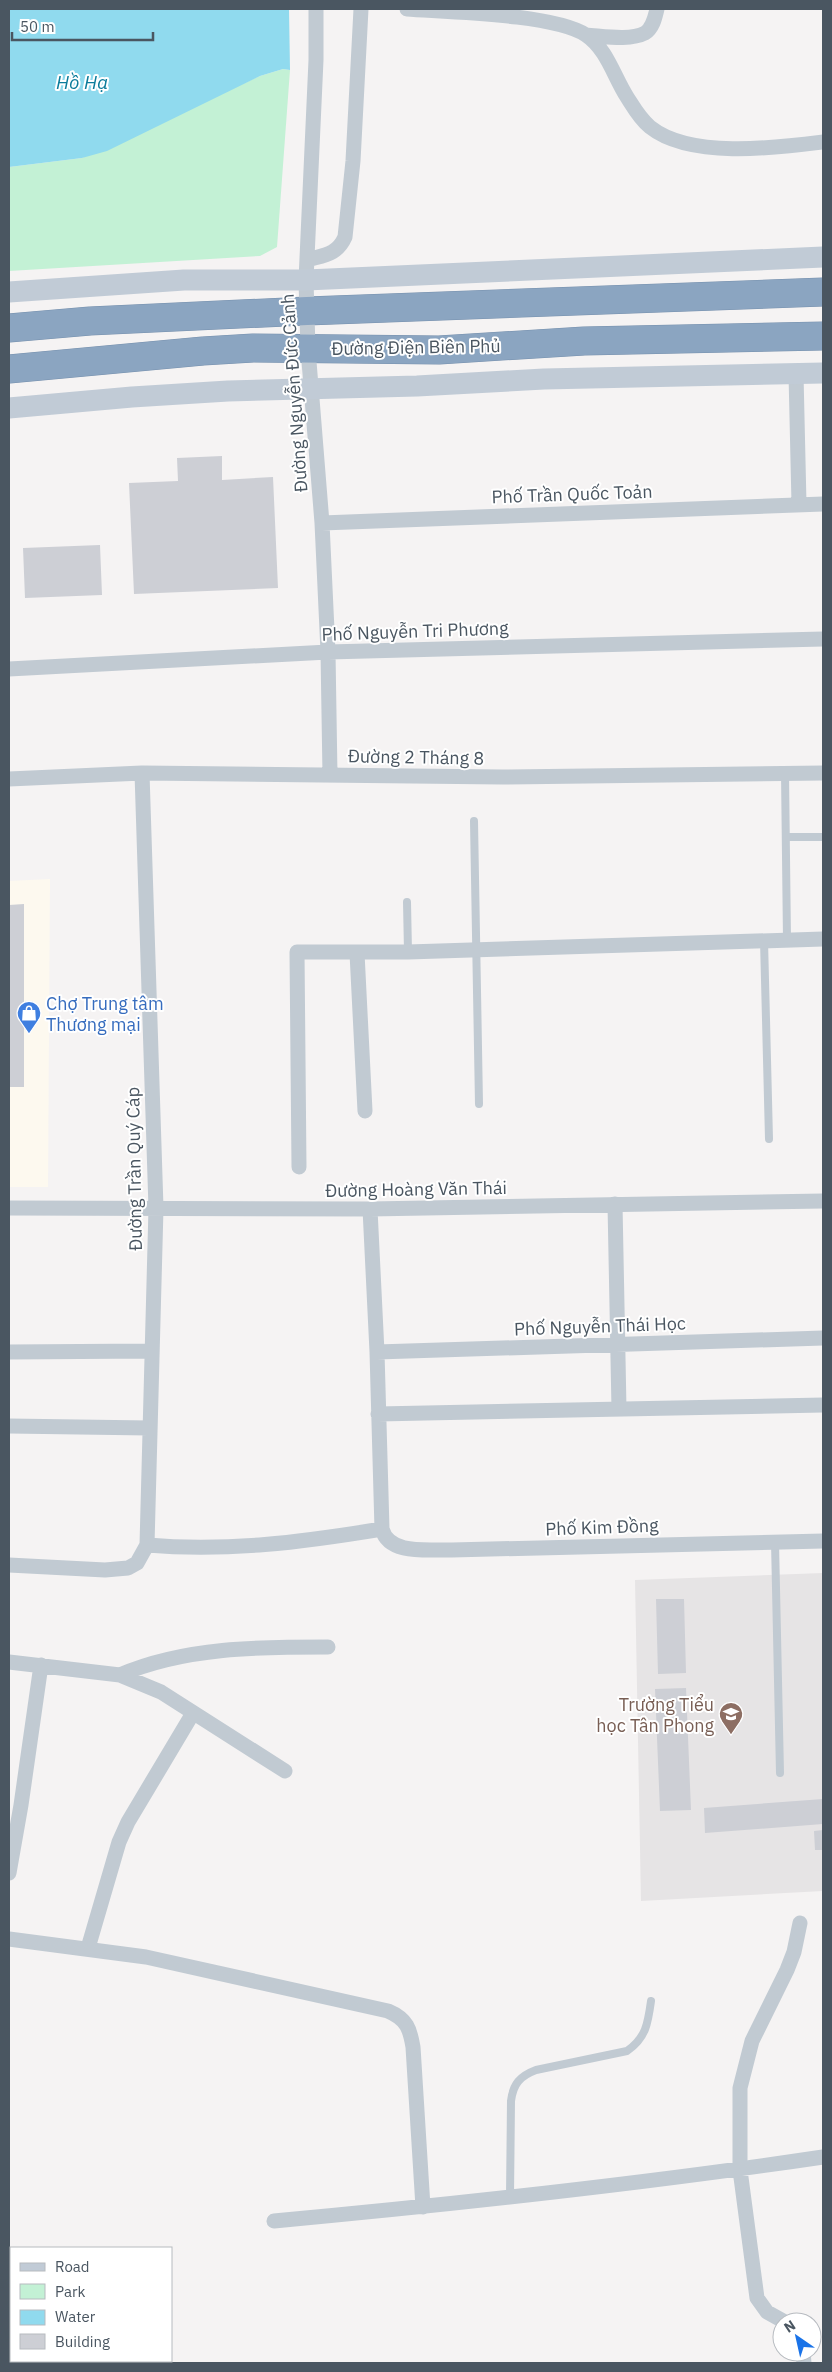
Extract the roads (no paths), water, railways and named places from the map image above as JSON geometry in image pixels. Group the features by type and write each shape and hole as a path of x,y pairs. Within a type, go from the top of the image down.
{"highway":[{"path":"9,328 307,311 823,292"},
{"name":"Đường Điện Biên Phủ","path":"9,369 253,348 440,350 584,342 823,336"}],"street":[{"name":"Đường Nguyễn Đức Cảnh","path":"316,9 316,60 306,270 308,349 322,523 328,652 330,775"},
{"path":"306,270 334,253 340,247 344,236 353,162 361,9"},
{"path":"407,9 530,20 562,25 586,35 632,36 645,33 652,25 657,9"},
{"path":"586,35 605,55 622,89 639,116 650,126 680,143 698,147 724,148 823,142"},
{"path":"9,292 306,270 823,257"},
{"path":"796,374 799,504"},
{"name":"Đường Điện Biên Phủ","path":"9,408 132,397 311,388 544,379 823,374"},
{"name":"Phố Trần Quốc Toản","path":"322,523 823,504"},
{"name":"Phố Nguyễn Tri Phương","path":"9,669 328,652 823,639"},
{"name":"Đường 2 Tháng 8","path":"9,779 142,773 502,777 823,773"},
{"name":"Đường Trần Quý Cáp","path":"9,1565 104,1570 128,1568 137,1563 144,1554 147,1544 156,1208 142,773"},
{"path":"299,1167 297,952 408,952 823,939"},
{"path":"357,953 365,1111"},
{"name":"Đường Hoàng Văn Thái","path":"9,1208 370,1210 823,1201"},
{"path":"614,1204 619,1344 619,1409"},
{"path":"147,1544 177,1547 239,1548 383,1533 370,1210"},
{"name":"Phố Nguyễn Thái Học","path":"377,1352 823,1338"},
{"path":"9,1352 151,1352"},
{"path":"378,1414 823,1405"},
{"path":"9,1426 149,1428"},
{"name":"Phố Kim Đồng","path":"383,1533 390,1543 412,1549 452,1550 823,1541"},
{"path":"120,1675 144,1664 184,1654 285,1647 328,1647"},
{"path":"9,1662 120,1675 141,1682 161,1692 285,1770"},
{"path":"9,1873 21,1805 41,1665"},
{"path":"88,1948 119,1842 128,1822 193,1713"},
{"path":"772,2315 767,2312 757,2298 740,2170 740,2088 744,2066 752,2041 787,1970 800,1923"},
{"path":"9,1939 146,1957 379,2009 399,2016 409,2027 412,2041 423,2207"},
{"path":"274,2221 423,2207 740,2170 823,2157"}],"lane":[{"path":"785,773 787,940"},
{"path":"474,821 479,1104"},
{"path":"787,837 823,837"},
{"path":"407,902 408,952"},
{"path":"764,940 769,1139"},
{"path":"775,1542 780,1773"},
{"path":"510,2196 511,2101 512,2091 516,2082 524,2074 536,2070 627,2051 637,2045 644,2035 648,2025 651,2001"}],"water":[{"name":"Hồ Hạ","path":"9,9 289,9 290,70 283,69 260,76 107,151 82,158 9,167"}],"place":[{"name":"Chợ Trung tâm Thương mại","path":"29,1034"},
{"name":"Trường Tiểu học Tân Phong","path":"731,1735"}]}
